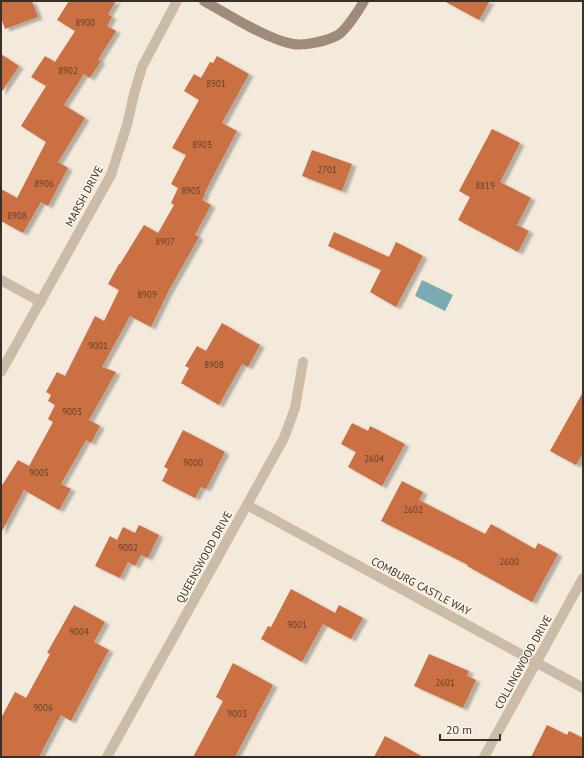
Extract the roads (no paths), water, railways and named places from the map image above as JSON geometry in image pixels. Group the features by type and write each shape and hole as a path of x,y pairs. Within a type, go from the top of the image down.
{"street":[{"name":"MARSH DRIVE","path":"1,372 111,175 127,125 142,67 177,1"},
{"path":"204,1 264,34 293,44 316,42 339,34 359,10 364,1"},
{"path":"1,280 41,302"},
{"name":"QUEENSWOOD DRIVE","path":"108,757 284,438 295,408 303,362"},
{"name":"COMBURG CASTLE WAY","path":"247,506 583,688"},
{"name":"COLLINGWOOD DRIVE","path":"484,757 583,578"}],"water":[{"path":"422,280 453,295 445,311 415,296"}]}
